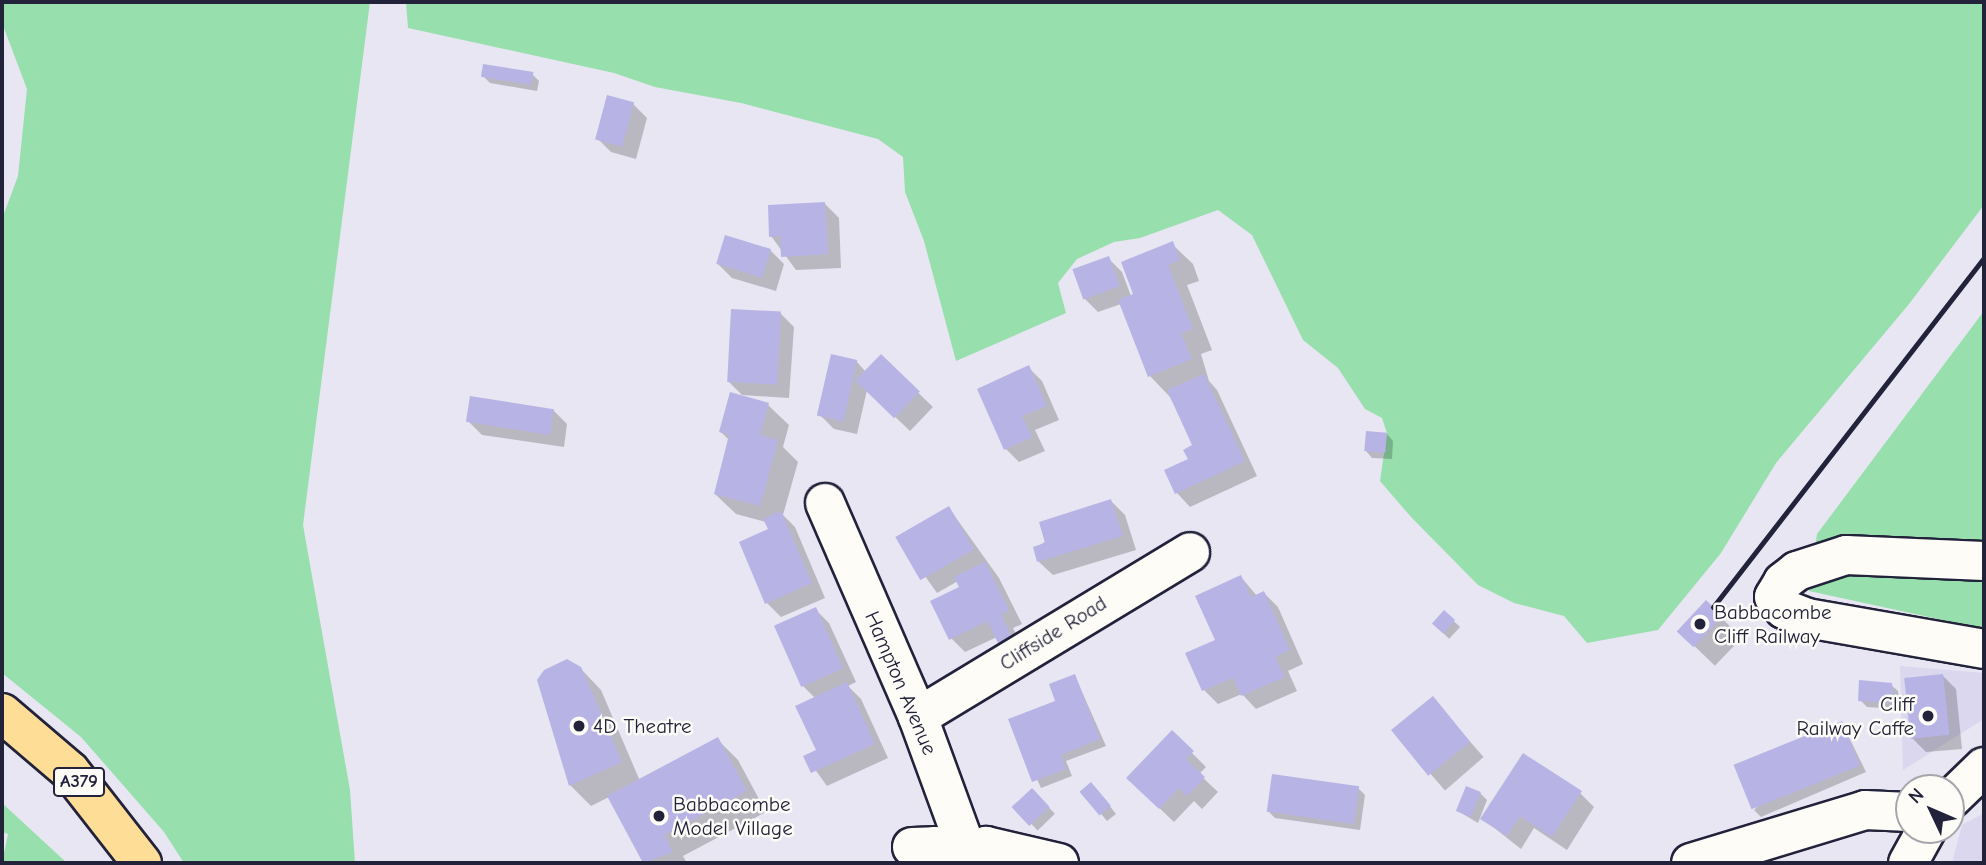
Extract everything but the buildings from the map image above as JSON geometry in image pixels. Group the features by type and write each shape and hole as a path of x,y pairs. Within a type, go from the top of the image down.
{"main road":[{"name":"A379","path":"2,713 70,771 142,863"}],"street":[{"name":"Hampton Avenue","path":"825,503 918,717 966,860"},
{"name":"Cliffside Road","path":"918,717 1190,552"},
{"path":"1984,561 1846,555 1797,571 1783,582 1774,597 1784,609 1807,618 1984,649"},
{"path":"1965,785 1984,767"},
{"path":"1691,863 1865,810 1895,811"},
{"path":"1908,863 1918,844"},
{"path":"912,847 935,846 966,860 986,846 1059,863"}],"shaded area":[{"path":"1900,666 1984,673 1984,719 1903,770"},
{"path":"1984,813 1984,863 1952,863 1957,844 1965,844 1965,823"}],"green space":[{"path":"2,2 370,2 303,525 350,790 355,863 184,863 164,832 81,737 2,673 2,219 18,176 27,89 2,23"},
{"path":"406,2 1984,2 1984,205 1909,304 1776,463 1721,553 1658,630 1587,643 1564,616 1514,603 1478,585 1411,517 1380,481 1387,433 1382,418 1365,409 1338,368 1303,340 1252,235 1218,210 1140,238 1114,242 1077,259 1058,283 1066,313 956,361 924,241 905,192 903,157 878,139 741,103 655,87 614,73 408,28"},
{"path":"1984,311 1984,629 1809,591 1817,534"},
{"path":"2,803 67,863 2,863 8,834 2,832"}],"railway":[{"path":"1713,607 1984,258"}],"place":[{"name":"Babbacombe Cliff Railway","path":"1700,624"},
{"name":"Cliff Railway Caffe","path":"1928,716"},
{"name":"4D Theatre","path":"579,726"},
{"name":"Babbacombe Model Village","path":"659,816"}]}
